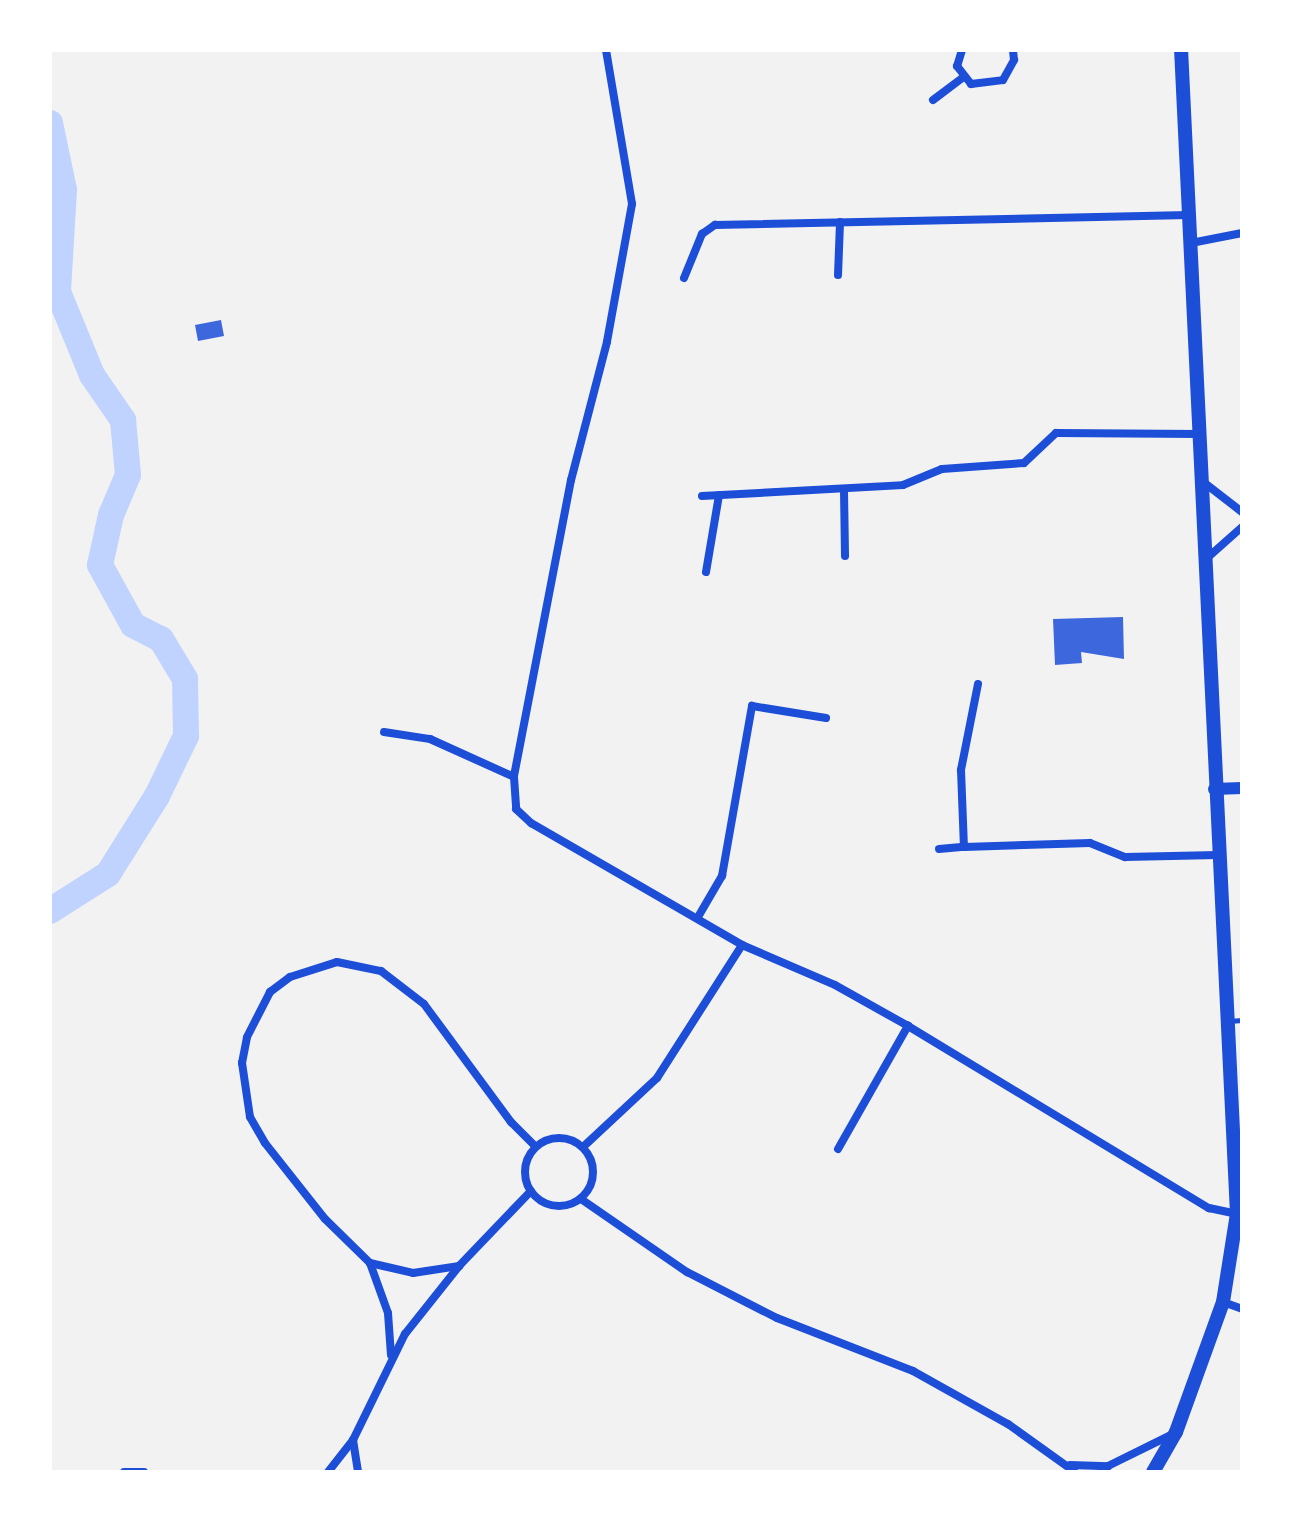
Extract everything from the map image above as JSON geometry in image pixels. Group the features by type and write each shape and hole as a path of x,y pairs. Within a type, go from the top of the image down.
{"main road":[{"path":"1156,1470 1176,1432 1223,1302 1237,1214 1239,1178 1235,1020 1214,789 1181,50"}],"street":[{"path":"606,50 632,204 607,342 571,480 514,777 513,801 531,823 742,945 835,985 1209,1208 1237,1214"},
{"path":"962,50 957,66 962,78 971,84 1003,80 1014,60 1013,50"},
{"path":"933,100 962,78"},
{"path":"684,278 702,234 715,225 1189,215"},
{"path":"838,275 840,222"},
{"path":"1191,243 1242,233"},
{"path":"702,496 844,491 903,485 942,469 1024,463 1056,433 1199,434"},
{"path":"1201,481 1242,512"},
{"path":"844,491 845,556"},
{"path":"706,572 719,495"},
{"path":"1206,559 1242,527"},
{"path":"964,847 961,770 978,684"},
{"path":"698,917 722,876 752,706 826,718"},
{"path":"384,732 430,739 514,777"},
{"path":"1214,789 1242,788"},
{"path":"939,849 1090,843 1125,857 1218,855"},
{"path":"583,1147 657,1078 742,945"},
{"path":"391,1355 388,1313 370,1263 325,1219 265,1143 250,1117 242,1063 247,1037 270,992 290,977 337,962 360,963 404,985 424,1004 511,1122 536,1147"},
{"path":"838,1149 908,1026"},
{"path":"581,1199 593,1173 583,1147 564,1138 536,1147 526,1163 531,1191 549,1205 581,1199 645,1246 730,1296 913,1371 1008,1424 1072,1469 1108,1466 1176,1432"},
{"path":"328,1472 353,1440 391,1355 459,1266 531,1191"},
{"path":"370,1263 413,1273 459,1266"},
{"path":"1223,1302 1242,1309"},
{"path":"353,1440 358,1472"},
{"path":"124,1472 144,1472"}],"building":[{"path":"221,320 224,336 198,341 195,325"},
{"path":"1123,617 1124,659 1081,652 1082,663 1055,665 1053,619"}],"waterway":[{"path":"50,123 64,190 58,292 92,375 123,420 128,475 111,515 100,565 133,625 161,639 185,679 186,736 157,796 108,874 50,911"}]}
